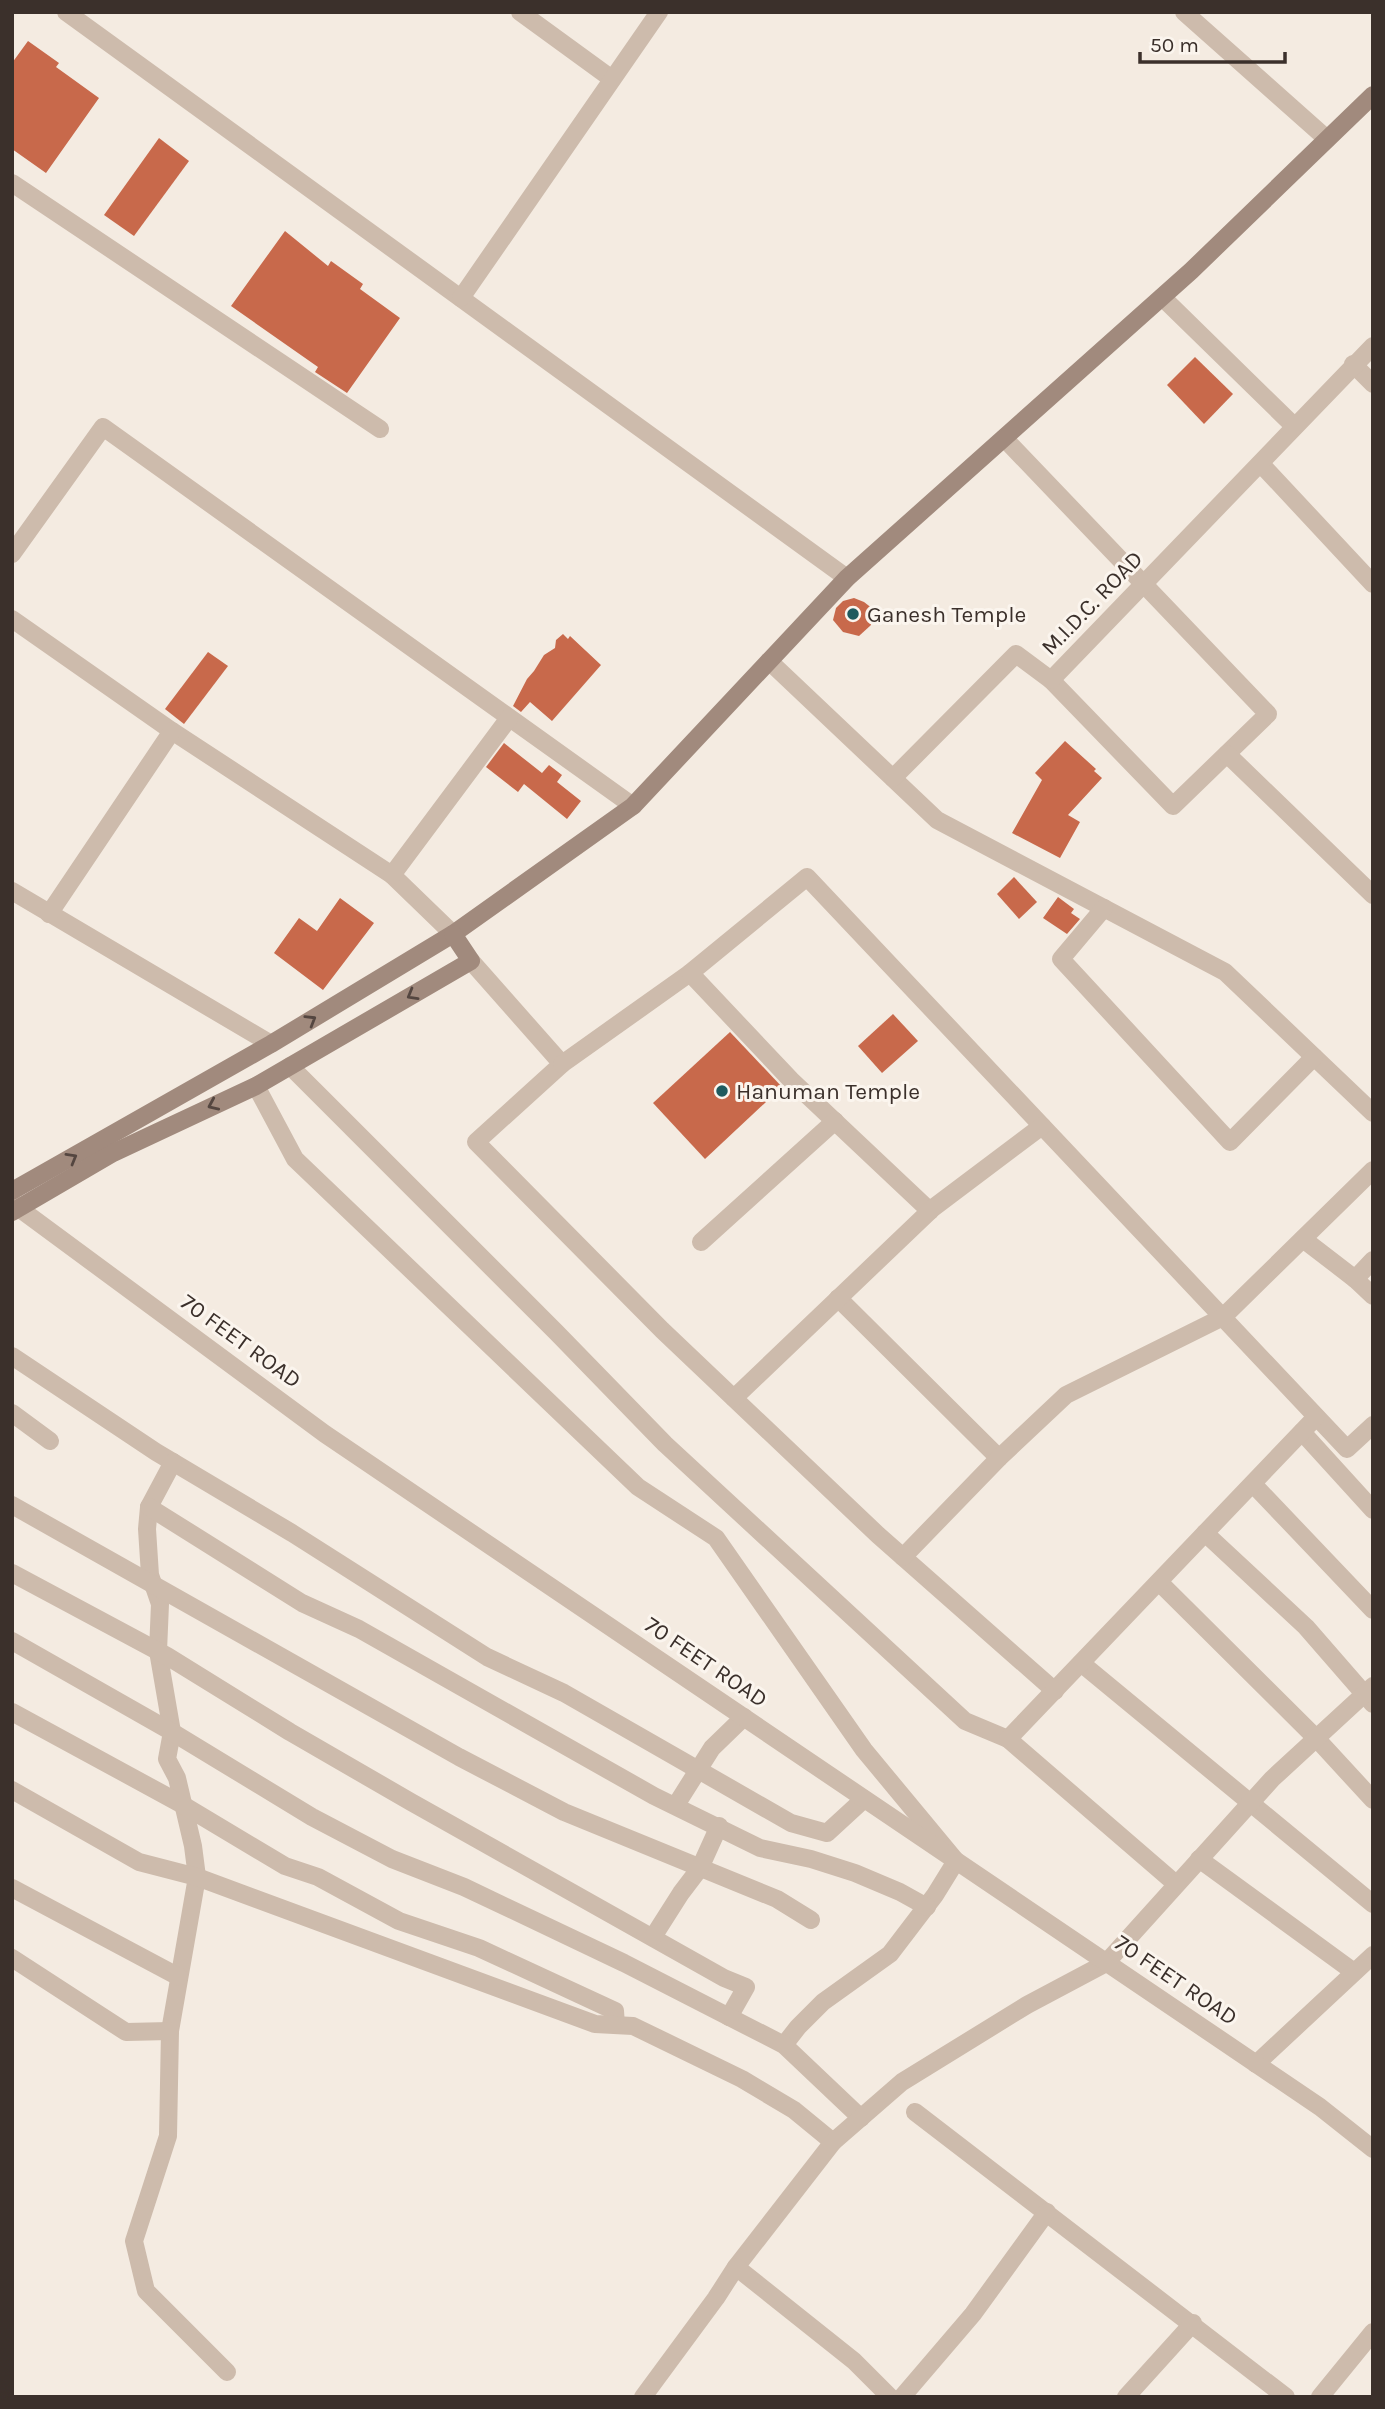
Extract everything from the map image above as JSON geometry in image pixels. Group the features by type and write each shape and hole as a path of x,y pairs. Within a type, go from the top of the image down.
{"main road":[{"path":"14,1204 453,934 633,806 848,578 1162,297 1373,95"},
{"path":"14,1204 113,1153 256,1086 471,961 453,934"}],"street":[{"path":"66,12 848,578"},
{"path":"520,12 612,79"},
{"path":"461,298 659,12"},
{"path":"1184,12 1327,139"},
{"path":"12,183 380,429"},
{"path":"1162,297 1294,426"},
{"name":"M.I.D.C. ROAD","path":"894,778 1016,654 1051,680 1373,346"},
{"path":"1353,364 1373,384"},
{"path":"12,554 103,427 633,806"},
{"path":"1004,438 1268,714 1173,806 1051,680"},
{"path":"1261,464 1372,581"},
{"path":"12,620 173,731 392,875 453,934"},
{"path":"769,661 937,820 1225,972 1373,1113"},
{"path":"392,875 509,718"},
{"path":"49,914 173,731"},
{"path":"1227,754 1373,895"},
{"path":"1055,1691 904,1557 734,1398 476,1142 562,1064 690,973 807,877 1347,1449 1373,1425"},
{"path":"12,891 271,1044"},
{"path":"1104,908 1061,959 1230,1142 1314,1057"},
{"path":"471,961 562,1064"},
{"path":"690,973 791,1080 930,1211"},
{"path":"290,1066 665,1444 965,1721 1008,1739 1176,1884"},
{"path":"256,1086 295,1159 638,1487 716,1538 864,1750 956,1861 927,1907 890,1954 823,2002 784,2045"},
{"path":"701,1242 835,1122"},
{"path":"734,1398 930,1211 1042,1126"},
{"path":"904,1557 999,1458 1066,1395 1223,1317 1373,1170"},
{"name":"70 FEET ROAD","path":"14,1204 325,1434 1320,2107 1373,2149"},
{"path":"1303,1239 1373,1296"},
{"path":"1355,1279 1373,1260"},
{"path":"838,1298 999,1458"},
{"path":"12,1356 173,1462 292,1533 487,1657 564,1693 791,1823 827,1833 864,1799"},
{"path":"12,1413 50,1441"},
{"path":"1008,1739 1316,1416"},
{"path":"1302,1432 1373,1510"},
{"path":"173,1462 149,1507 147,1529 150,1575 160,1604 158,1651 172,1732 167,1759 177,1778 193,1846 197,1877 170,2031 168,2136 134,2242 146,2291 227,2372"},
{"path":"1252,1484 1373,1610"},
{"path":"12,1505 459,1757 564,1812 777,1899 811,1920"},
{"path":"149,1507 302,1603 359,1629 654,1796 760,1848 811,1859 855,1873 927,1907"},
{"path":"643,2397 736,2267 833,2142 902,2082 1027,2005 1106,1963 1272,1779 1316,1738 1370,1695 1306,1627 1205,1533"},
{"path":"12,1573 158,1651 411,1802 746,1987 729,2017"},
{"path":"1159,1582 1316,1738 1373,1800"},
{"path":"12,1642 172,1732 312,1817 392,1859 464,1887 624,1963 784,2045 861,2118"},
{"path":"1081,1663 1373,1904"},
{"path":"12,1712 183,1805 285,1866 318,1877 399,1921 479,1948 615,2011 616,2025"},
{"path":"676,1805 712,1748 744,1717"},
{"path":"12,1790 107,1846 139,1861 197,1877 595,2024 633,2026 742,2079 794,2110 833,2142"},
{"path":"653,1937 700,1868 719,1826"},
{"path":"1199,1859 1354,1972"},
{"path":"12,1888 179,1977"},
{"path":"1256,2064 1373,1955"},
{"path":"12,1958 126,2032 170,2031"},
{"path":"915,2112 1286,2397"},
{"path":"902,2397 973,2314 1047,2213"},
{"path":"736,2267 854,2361 890,2397"},
{"path":"1126,2397 1192,2323"},
{"path":"1320,2397 1373,2332"}],"building":[{"path":"28,41 59,63 56,67 99,98 46,173 12,149 12,63"},
{"path":"159,138 189,161 134,236 104,215"},
{"path":"285,231 328,266 331,261 363,284 360,289 400,318 347,393 315,372 318,367 231,306"},
{"path":"1195,357 1233,394 1204,424 1167,385"},
{"name":"Ganesh Temple","path":"854,598 873,609 871,625 859,636 843,632 833,620 836,608 843,601"},
{"path":"563,634 568,639 570,636 601,665 552,721 530,702 521,712 513,706 527,679 544,655 555,648 556,640"},
{"path":"208,652 228,666 184,724 165,709"},
{"path":"1065,741 1096,769 1094,771 1102,778 1068,815 1080,822 1060,858 1012,833 1042,780 1035,773"},
{"path":"504,743 542,773 549,765 562,775 557,782 581,801 567,819 524,784 518,792 486,767"},
{"path":"1014,877 1037,902 1019,919 997,894"},
{"path":"1058,897 1074,909 1071,913 1080,919 1067,934 1043,918"},
{"path":"340,898 374,923 323,990 274,953 299,918 317,931"},
{"path":"893,1014 918,1041 882,1073 858,1046"},
{"name":"Hanuman Temple","path":"730,1032 782,1087 705,1159 653,1103"}],"place":[{"name":"Ganesh Temple","path":"853,614"},
{"name":"Hanuman Temple","path":"722,1091"}]}
